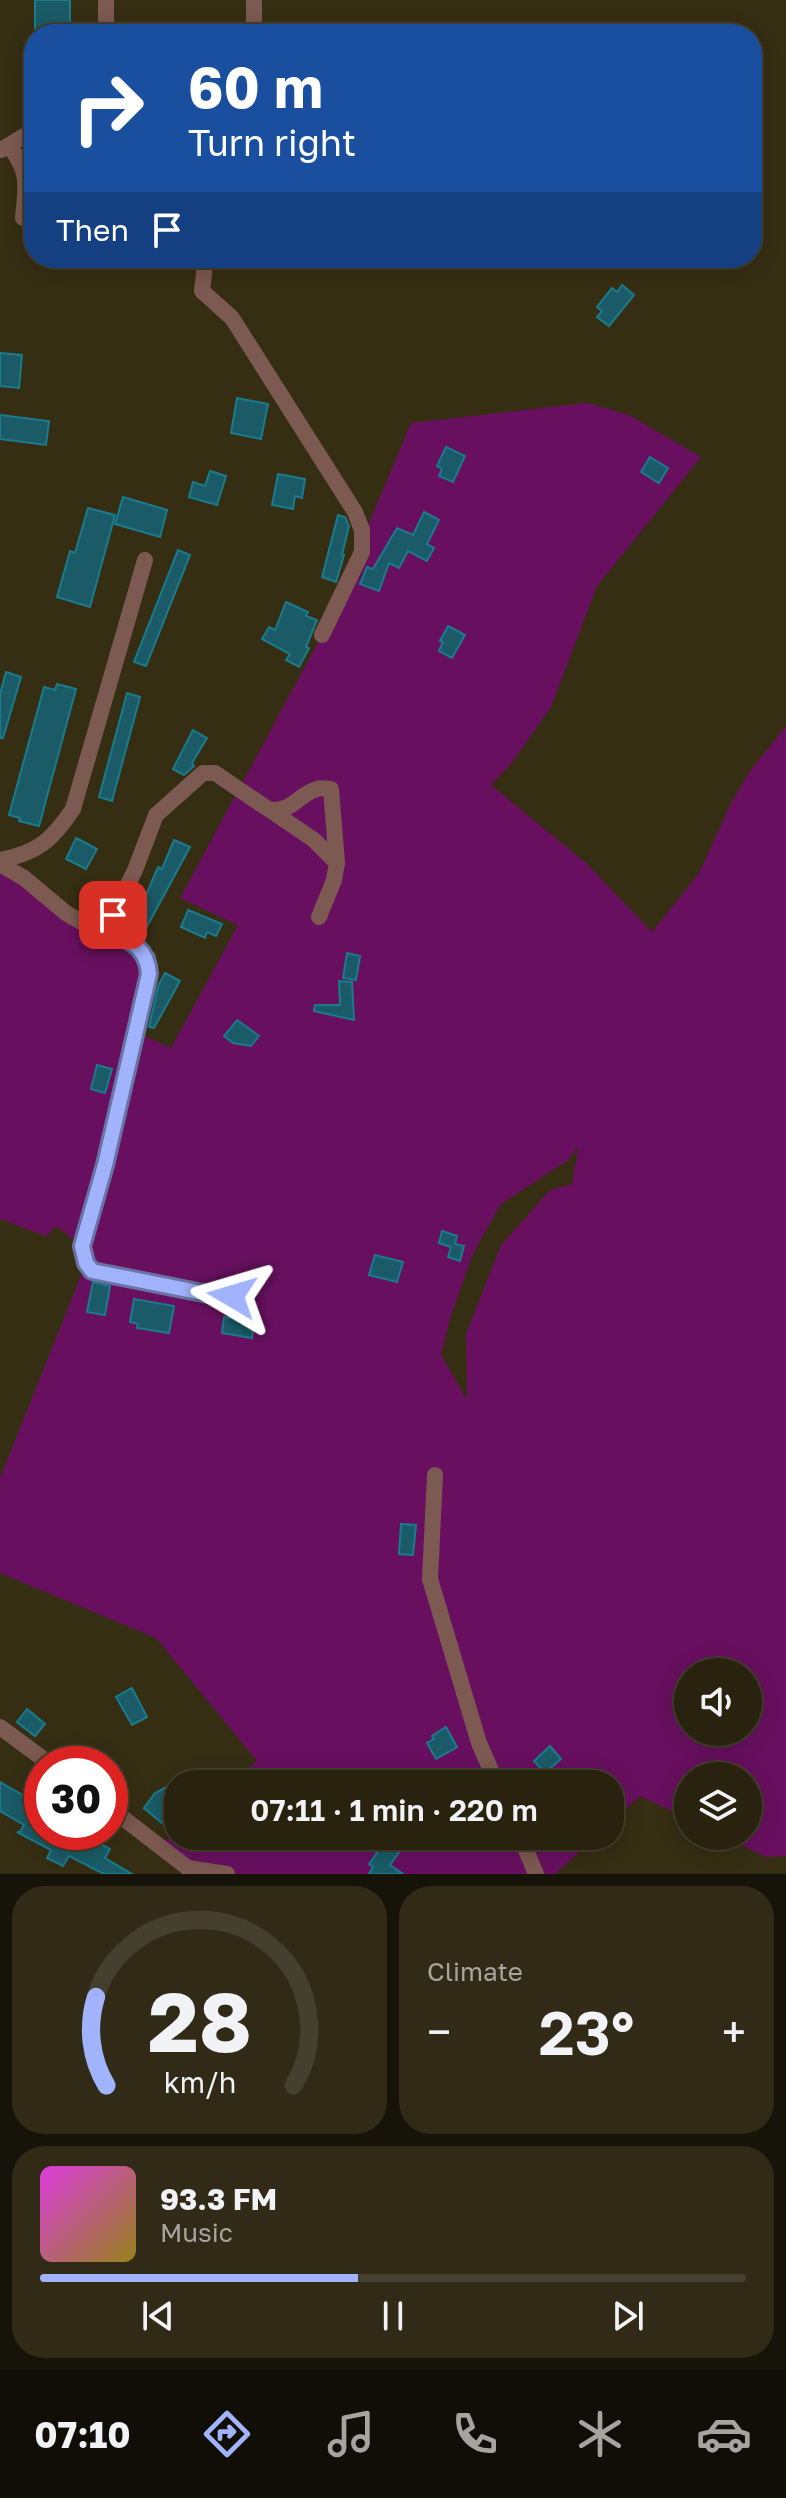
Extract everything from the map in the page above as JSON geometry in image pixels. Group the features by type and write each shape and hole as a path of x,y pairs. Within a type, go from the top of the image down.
{"street":[{"path":"106,0 106,24"},
{"path":"254,0 254,24"},
{"path":"24,136 4,149 22,162 24,170"},
{"path":"208,268 202,291 232,318 303,435 355,512 362,530 362,552 322,635"},
{"path":"0,862 20,857 45,844 73,809 145,560"},
{"path":"104,927 135,870 156,815 203,773 215,773 314,840 337,863"},
{"path":"268,809 286,810 317,789 331,789 337,863 334,880 319,917"},
{"path":"0,862 66,913 83,923 104,927 138,947 148,958 149,974 109,1151 82,1246 86,1263 92,1271 223,1297 232,1296"},
{"path":"435,1475 430,1579 479,1743 491,1770"},
{"path":"0,1727 26,1746"},
{"path":"128,1822 190,1871 227,1874"},
{"path":"526,1850 536,1874"}],"shaded area":[{"path":"587,403 629,415 701,457 597,586 551,707 511,764 491,785 586,863 652,932 699,873 731,803 750,771 786,726 786,1856 766,1857 751,1850 762,1850 762,1762 674,1762 674,1812 640,1796 624,1811 624,1770 247,1770 257,1761 156,1638 0,1573 0,1478 86,1263 82,1246 56,1226 46,1236 0,1219 0,864 148,958 136,1032 171,1048 238,925 180,898 322,635 411,423","holes":["578,1147 572,1184 550,1190 501,1245 466,1334 467,1400 441,1355 451,1315 473,1254 501,1204 568,1160"]},
{"path":"164,1841 164,1850 582,1850 555,1874 183,1874 159,1845"}],"building":[{"path":"35,0 70,0 70,24 35,24"},
{"path":"622,285 634,295 609,326 597,317 602,311 597,307 612,288 617,292"},
{"path":"0,353 22,355 19,388 0,386"},
{"path":"237,398 268,404 261,439 231,433"},
{"path":"0,415 49,421 46,445 0,439"},
{"path":"446,447 465,456 453,482 439,476 442,469 437,466"},
{"path":"650,457 668,468 659,483 641,472"},
{"path":"210,471 226,476 217,505 189,497 193,482 205,486"},
{"path":"278,474 305,479 302,498 295,496 293,509 272,505"},
{"path":"123,497 167,510 160,537 115,524"},
{"path":"88,508 115,515 90,607 57,597 70,551 75,553"},
{"path":"424,512 439,520 427,544 434,548 427,561 408,551 399,568 389,563 379,591 360,584 367,567 373,569 397,528 413,535"},
{"path":"338,515 345,517 349,526 336,582 322,577"},
{"path":"178,550 190,555 146,666 134,662"},
{"path":"286,602 317,620 306,647 309,648 299,667 286,660 290,654 262,639 269,627 275,630"},
{"path":"448,626 465,635 452,658 439,651 443,642 440,641"},
{"path":"6,672 21,677 3,738 0,738 0,694"},
{"path":"57,684 76,689 39,826 9,815 44,687 55,690"},
{"path":"127,693 140,697 112,801 99,797"},
{"path":"193,730 207,738 192,763 194,766 184,775 173,769"},
{"path":"76,838 97,849 86,869 66,859"},
{"path":"174,840 190,847 143,934 122,923 128,912 137,916 158,867 162,869"},
{"path":"188,910 222,924 216,936 207,932 205,938 181,927"},
{"path":"347,953 360,956 356,980 343,978"},
{"path":"165,973 180,981 154,1028 149,1027 158,986"},
{"path":"339,981 352,982 354,1020 314,1011 315,1005 340,1005"},
{"path":"237,1020 259,1036 251,1046 233,1043 224,1036"},
{"path":"97,1065 112,1069 105,1093 91,1089"},
{"path":"442,1231 457,1236 455,1244 464,1246 460,1261 448,1257 451,1247 439,1243"},
{"path":"375,1255 403,1262 397,1282 369,1275"},
{"path":"93,1282 110,1286 105,1315 87,1312"},
{"path":"134,1299 174,1306 169,1333 137,1328 138,1324 130,1322"},
{"path":"224,1317 254,1322 252,1338 222,1333"},
{"path":"401,1524 416,1525 413,1555 399,1554"},
{"path":"132,1688 147,1717 132,1725 116,1697"},
{"path":"27,1709 45,1724 35,1736 17,1722"},
{"path":"446,1727 457,1747 436,1759 427,1743"},
{"path":"550,1746 561,1759 548,1770 542,1770 534,1761"},
{"path":"0,1782 24,1796 24,1825 0,1811"},
{"path":"164,1788 162,1823 144,1808 155,1793"},
{"path":"51,1850 109,1850 105,1858 132,1874 104,1874 69,1856 63,1866 47,1858"},
{"path":"401,1850 390,1865 403,1874 369,1874 373,1867 369,1864 377,1853 375,1851"}],"route":[{"path":"113,915 104,927 138,947 148,958 149,974 105,1165 82,1246 86,1263 92,1271 223,1297 232,1296"}]}
